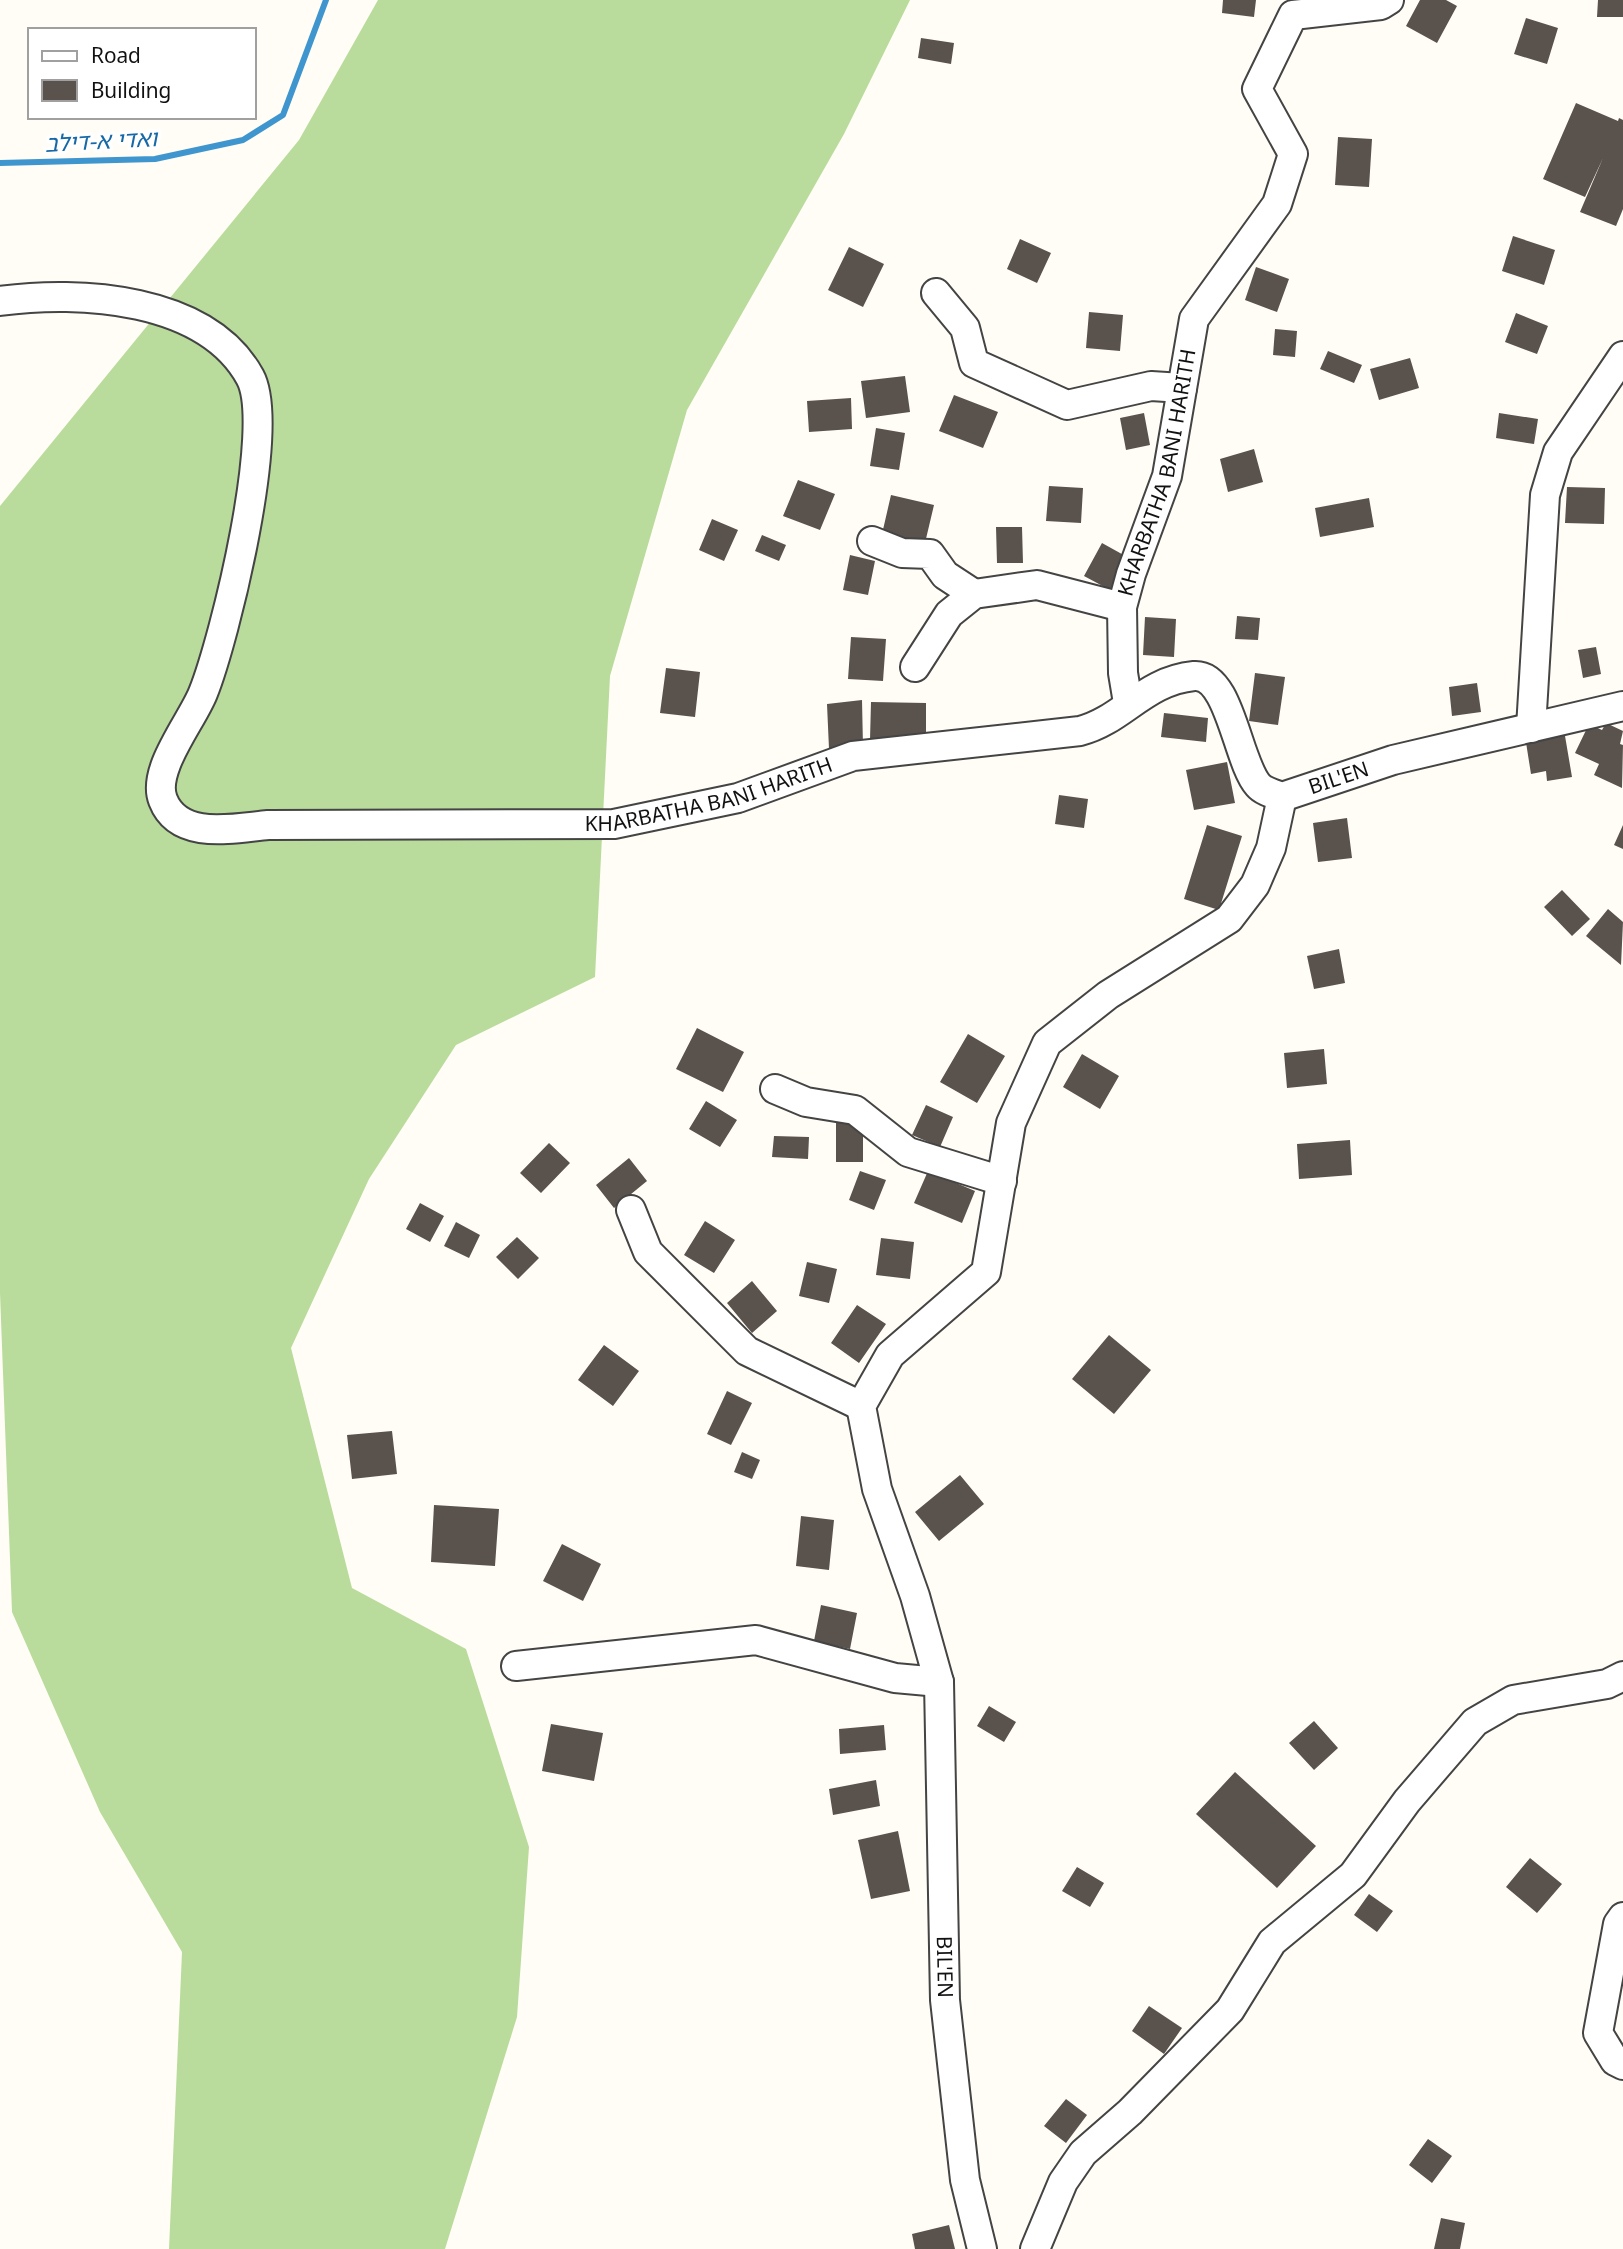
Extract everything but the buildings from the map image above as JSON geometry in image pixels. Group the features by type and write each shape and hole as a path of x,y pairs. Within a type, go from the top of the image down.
{"street":[{"name":"KHARBATHA BANI HARITH","path":"0,302 40,296 83,296 123,301 205,331 231,351 251,378 258,405 251,502 220,642 202,695 160,779 163,800 176,817 188,826 220,830 268,825 614,824 738,798 853,757 1080,731 1101,726 1128,703 1123,673 1122,607 1131,573 1167,476 1194,319 1277,204 1293,154 1257,89 1293,15 1381,5 1389,0"},
{"path":"936,293 965,328 974,363 1067,405 1151,386 1182,388"},
{"path":"1531,728 1545,495 1558,452 1623,356"},
{"path":"872,541 902,552 930,554 945,575 974,594"},
{"path":"915,667 949,614 974,594 1037,585 1122,607"},
{"name":"BIL'EN","path":"1128,703 1147,691 1178,679 1198,676 1211,680 1223,695 1244,764 1259,787 1282,797 1393,760 1623,706"},
{"path":"631,1210 648,1252 747,1351 861,1406 890,1355 986,1272 1011,1123 1047,1043 1108,995 1229,919 1255,885 1271,848 1282,797"},
{"path":"775,1089 806,1102 855,1110 908,1152 1002,1181"},
{"name":"BIL'EN","path":"861,1406 877,1489 915,1595 939,1682 945,2000 965,2180 982,2249"},
{"path":"516,1666 756,1640 895,1678 939,1682"},
{"path":"1035,2249 1063,2182 1083,2153 1130,2112 1230,2010 1272,1942 1353,1875 1407,1801 1475,1722 1513,1700 1607,1684 1623,1676"},
{"path":"1623,1917 1618,1924 1598,2033 1615,2061 1623,2065"}],"green space":[{"path":"378,0 910,0 844,134 687,410 610,676 595,977 456,1045 369,1179 291,1348 352,1588 466,1649 529,1847 517,2017 445,2249 169,2249 182,1952 100,1812 12,1612 0,1293 0,506 299,140"}],"waterway":[{"name":"ואדי א-דילב","path":"0,163 155,159 243,140 283,115 326,0"}]}
